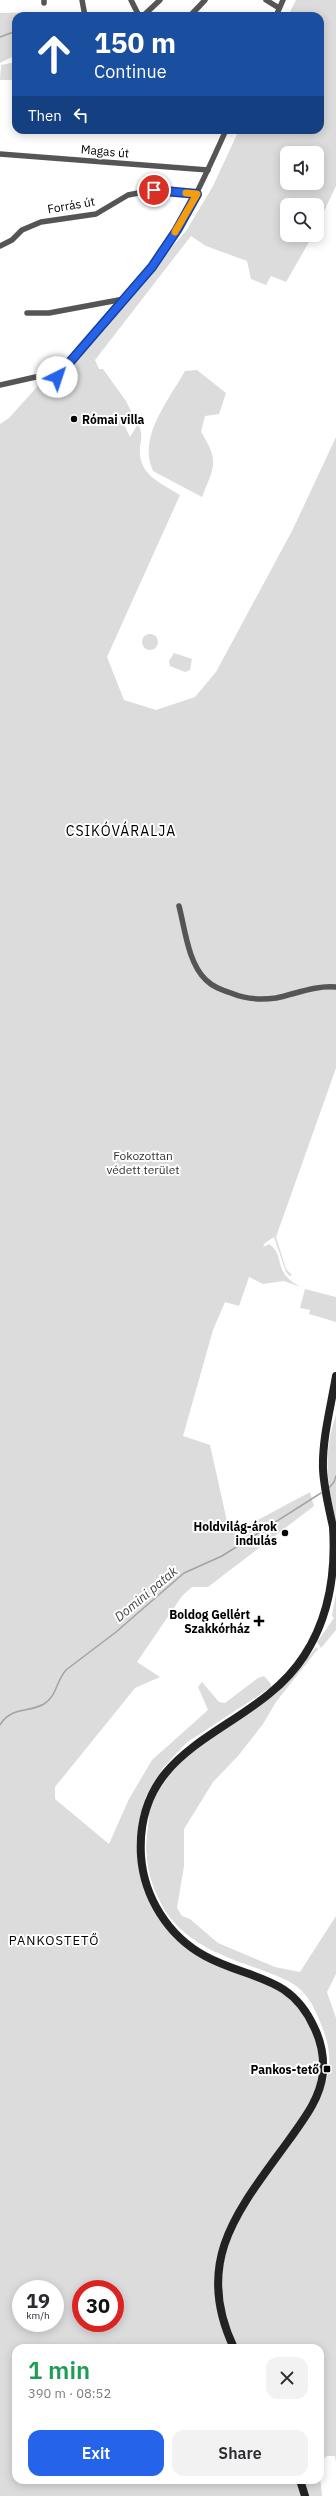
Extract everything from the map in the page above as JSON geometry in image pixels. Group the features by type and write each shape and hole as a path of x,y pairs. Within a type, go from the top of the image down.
{"main road":[{"path":"232,2344 226,2332 220,2301 219,2270 225,2240 246,2200 306,2116 317,2095 322,2076 322,2052 311,2020 291,1993 271,1981 203,1955 178,1936 163,1919 152,1900 144,1877 141,1853 142,1824 150,1795 168,1768 192,1746 255,1704 278,1686 300,1663 317,1635 330,1599 335,1565 333,1530 324,1483 323,1462 336,1376"},
{"path":"301,2484 305,2496"}],"street":[{"path":"82,0 84,12"},
{"path":"131,0 137,12"},
{"path":"147,12 160,0"},
{"path":"194,12 205,0"},
{"path":"266,0 279,8"},
{"path":"278,12 283,0"},
{"path":"0,385 40,376 57,377 152,267 177,230 197,194 224,134"},
{"name":"Magas út","path":"0,154 208,170"},
{"name":"Forrás út","path":"0,246 12,240 22,230 41,222 96,214 128,195 154,190 197,194"},
{"path":"27,313 49,312 124,299"},
{"path":"179,906 196,964 206,980 215,987 240,996 260,999 276,998 322,987 336,988"}],"green space":[{"name":"Fokozottan védett terület","path":"296,0 336,0 336,186 324,211 324,198 280,198 280,242 309,242 286,282 271,276 266,285 251,279 247,261 206,246 191,236 95,360 99,369 103,369 126,401 134,417 131,423 122,420 130,437 138,424 140,427 140,457 147,472 158,482 180,495 107,657 124,700 156,710 195,697 216,672 293,529 336,437 336,1068 276,1237 286,1269 292,1275 290,1276 286,1272 274,1237 265,1243 263,1247 269,1244 274,1249 282,1270 286,1276 301,1287 284,1281 263,1284 249,1277 239,1306 225,1302 213,1330 183,1436 210,1445 227,1521 241,1529 310,1492 314,1506 208,1587 192,1587 182,1596 137,1662 160,1677 135,1688 55,1787 55,1799 109,1844 129,1799 152,1760 208,1710 198,1687 202,1682 219,1702 225,1703 258,1678 264,1676 271,1684 270,1688 186,1743 163,1768 146,1796 140,1816 138,1844 149,1892 179,1935 211,1957 272,1980 309,2014 321,2058 313,2110 323,2091 326,2081 329,2053 324,2032 309,2000 297,1986 287,1980 228,1958 199,1943 186,1934 165,1910 157,1895 147,1862 146,1844 152,1798 155,1789 164,1776 177,1763 208,1739 271,1697 300,1667 316,1647 318,1649 276,1702 263,1724 238,1756 213,1782 184,1829 184,1866 177,1908 182,1916 190,1919 218,1943 275,1967 300,1972 336,1916 336,1974 327,1992 336,2018 336,2462 335,2456 327,2456 324,2459 324,2344 12,2344 12,2484 321,2484 322,2496 0,2496 0,424 9,418 44,379 57,377 186,231 213,186 237,134 324,134 324,12 290,12"},
{"path":"0,13 12,13 12,57 0,63"},
{"path":"12,63 12,80 0,80 1,65"},
{"path":"197,370 226,393 219,414 205,416 201,432 207,442 213,458 212,471 202,497 153,471 149,458 149,445 152,432 164,406 185,371"},
{"path":"147,634 153,634 158,639 156,648 153,650 147,650 142,645 142,639"},
{"path":"174,653 192,659 190,670 185,672 170,666 169,661"},
{"path":"305,1289 336,1297 336,1322 309,1314 310,1310 300,1308"},
{"path":"336,1415 336,1524 329,1482 328,1456 329,1443"},
{"path":"336,1593 336,1630 321,1648 317,1642 334,1618 332,1616"}],"waterway":[{"path":"0,37 12,32"},
{"path":"328,1489 334,1482 336,1476"},
{"name":"Domini patak","path":"0,1725 9,1715 38,1707 48,1701 52,1697 66,1670 116,1632 184,1573 222,1556 321,1493"}],"slow traffic":[{"path":"175,232 197,194 186,193"}],"place":[{"name":"Római villa","path":"74,419"},
{"name":"Holdvilág-árok indulás","path":"285,1533"},
{"name":"Boldog Gellért Szakkórház","path":"259,1621"},
{"name":"Pankos-tető","path":"327,2069"}],"district":[{"name":"CSIKÓVÁRALJA","path":"121,831"},
{"name":"PANKOSTETŐ","path":"54,1940"}],"route":[{"path":"57,377 152,267 177,230 197,194 154,190"}]}
